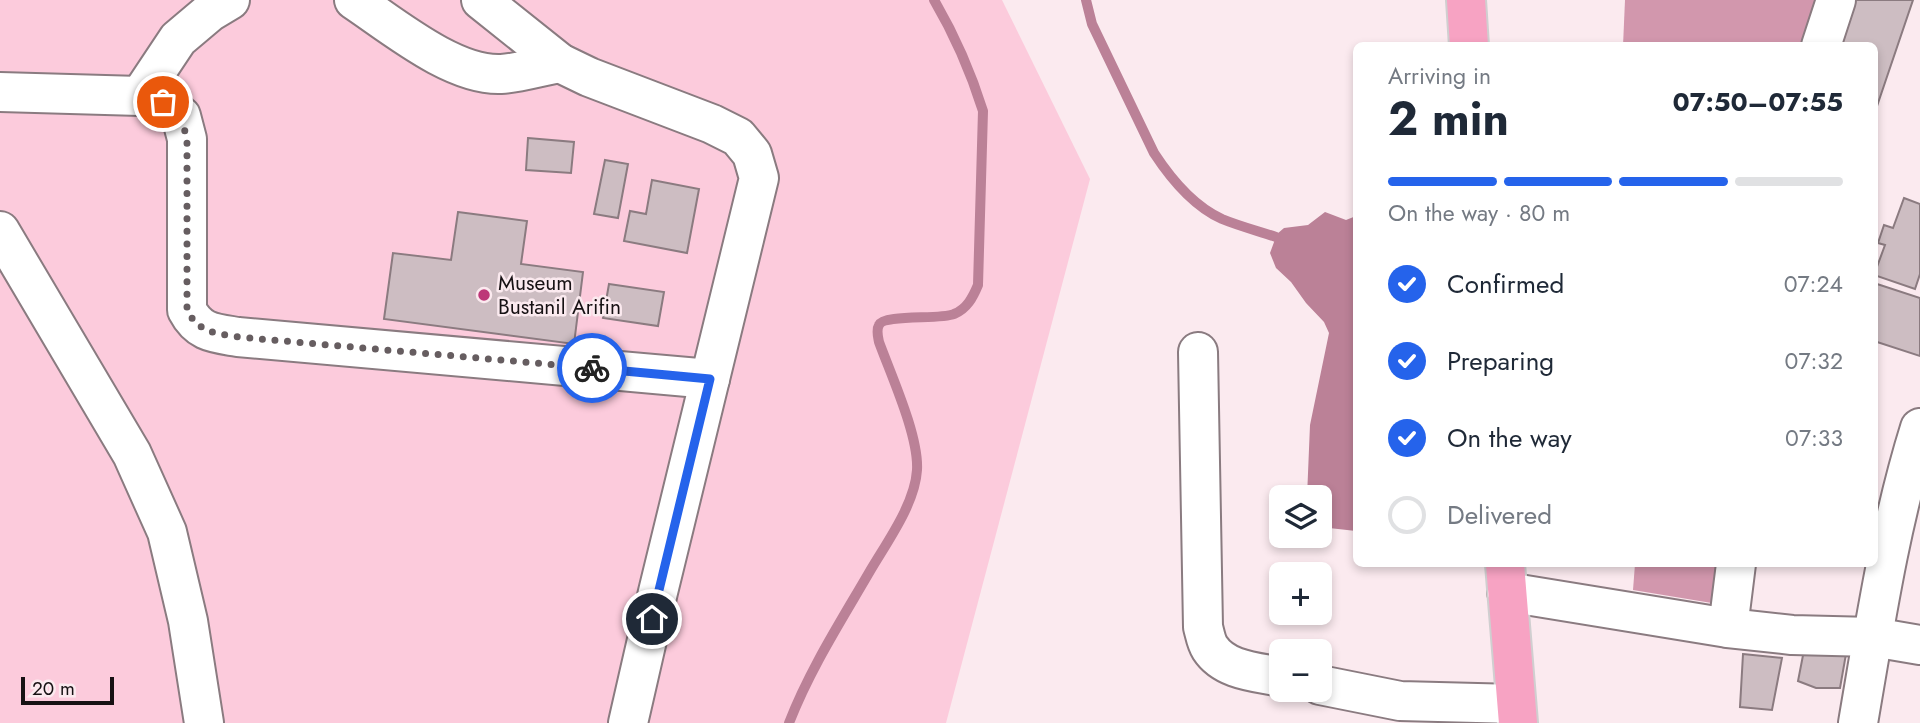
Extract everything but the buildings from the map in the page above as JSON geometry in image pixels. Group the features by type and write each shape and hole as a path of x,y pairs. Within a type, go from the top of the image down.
{"highway":[{"path":"1466,0 1469,42"},
{"path":"1506,578 1517,713"}],"street":[{"path":"141,96 178,39 210,12 230,0"},
{"path":"354,0 446,61 471,70 501,74 560,63"},
{"path":"481,0 560,63 738,137 752,154 759,178 628,723"},
{"path":"1822,42 1836,0"},
{"path":"0,92 141,96 163,102 181,117 187,139 187,310 193,322 209,332 238,337 710,379"},
{"path":"0,231 132,454 167,532 188,621 204,723"},
{"path":"1198,352 1203,627 1209,647 1220,659 1233,667 1269,674"},
{"path":"1858,723 1905,476 1920,428"},
{"path":"1728,628 1736,567"},
{"path":"1506,578 1728,628 1808,636 1873,637 1920,645"},
{"path":"1332,687 1400,701 1517,713"}],"shaded area":[{"path":"0,0 1002,0 1090,179 946,723 0,723"},
{"path":"1625,0 1843,0 1829,42 1623,42"},
{"path":"1325,212 1346,220 1353,217 1353,531 1332,528 1332,485 1308,485 1310,425 1329,333 1324,322 1276,268 1270,253 1277,234 1284,228 1308,225"},
{"path":"1635,567 1743,567 1736,607 1633,590"}],"waterway":[{"path":"789,723 826,646 906,509 915,483 917,470 914,440 879,342 878,327 891,319 947,316 959,312 972,298 978,285 983,111 961,54 934,0"},
{"path":"1086,0 1092,24 1154,153 1168,172 1192,199 1211,213 1228,222 1276,237"}],"way so far":[{"path":"163,102 181,117 187,139 187,310 193,322 209,332 238,337 592,368"}],"place":[{"name":"Museum Bustanil Arifin","path":"484,295"}],"route":[{"path":"592,368 710,379 652,619"}]}
